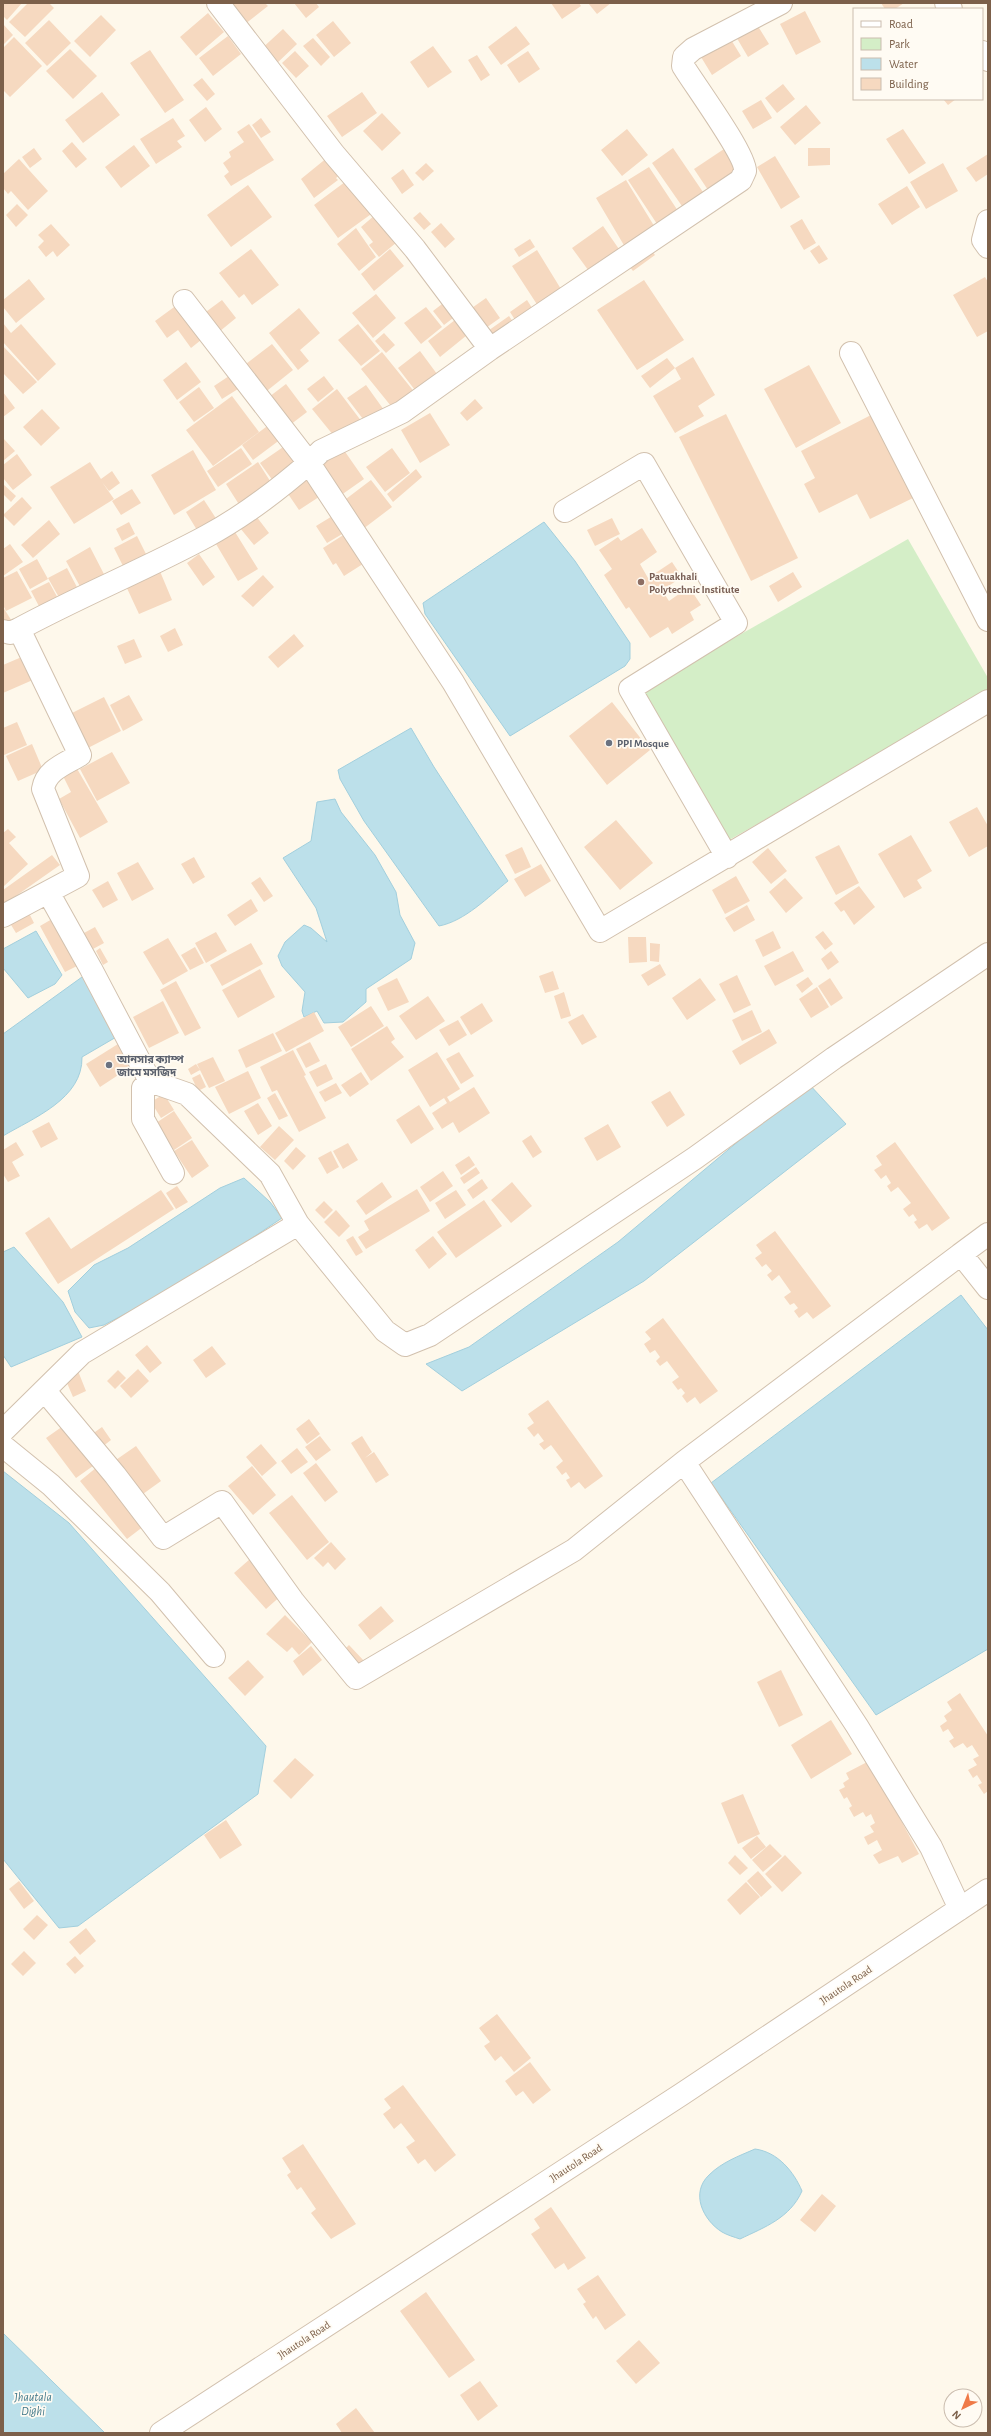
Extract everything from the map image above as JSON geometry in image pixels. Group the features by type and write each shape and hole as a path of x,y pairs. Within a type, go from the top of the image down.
{"street":[{"path":"218,3 334,154 415,249 490,349"},
{"path":"3,916 78,876 43,790 44,780 50,772 80,755 11,630 208,536 278,490 322,451 402,412 490,349 741,180 745,171 742,162 734,145 683,66 684,57 699,46 781,3"},
{"path":"988,221 983,240 988,247"},
{"path":"184,301 309,463 452,682 600,931 988,701"},
{"path":"850,352 988,620"},
{"path":"565,511 644,464 736,623 630,689 727,857"},
{"path":"48,892 91,969 150,1081 187,1094 270,1174 298,1224 385,1331 405,1345 430,1336 695,1158 834,1058 988,954"},
{"path":"150,1081 143,1088 143,1118 173,1173"},
{"path":"3,1431 82,1353 298,1224"},
{"path":"45,1391 115,1475 163,1538 222,1502 294,1601 356,1678 574,1550 684,1462 988,1234"},
{"path":"961,1254 988,1288"},
{"path":"3,1446 51,1485 160,1592 214,1656"},
{"path":"684,1462 857,1726 931,1846 960,1909"},
{"name":"Jhautola Road","path":"161,2433 682,2094 988,1890"}],"green space":[{"path":"908,539 988,678 988,693 729,840 643,690"}],"water":[{"path":"544,522 575,561 630,643 630,659 625,666 510,736 425,614 423,603"},
{"path":"411,728 434,767 508,881 467,914 439,926 364,821 340,779 338,770"},
{"path":"335,799 341,812 375,855 396,892 400,915 415,943 411,959 366,989 366,1002 343,1022 324,1023 317,1011 304,1017 302,1011 305,992 282,966 278,956 285,942 304,925 311,928 327,942 316,908 283,858 311,841 317,802"},
{"path":"36,931 62,975 55,984 28,998 3,968 3,949"},
{"path":"82,977 90,982 118,1036 82,1057 80,1072 74,1085 54,1106 3,1136 3,1034"},
{"path":"808,1083 846,1124 644,1281 462,1391 426,1364 469,1347 618,1242"},
{"path":"244,1178 270,1202 282,1218 188,1281 104,1325 89,1328 75,1312 68,1291 94,1265 128,1248 220,1188"},
{"path":"14,1247 63,1302 82,1337 11,1367 3,1355 3,1252"},
{"path":"961,1295 988,1330 988,1649 876,1715 711,1483"},
{"path":"3,1471 69,1523 266,1746 258,1794 78,1926 59,1928 3,1859"},
{"path":"755,2149 771,2154 784,2164 795,2177 802,2191 791,2208 784,2215 767,2226 740,2239 722,2232 709,2221 701,2206 700,2190 703,2182 719,2166"},
{"name":"Jhautala Dighi","path":"3,2333 105,2433 3,2433"}],"building":[{"path":"3,3 22,3 7,20 3,16"},
{"path":"28,3 49,3 54,8 25,37 9,22"},
{"path":"229,3 265,3 268,6 245,24"},
{"path":"294,3 316,3 319,7 306,18"},
{"path":"551,3 579,3 581,6 562,19"},
{"path":"588,3 611,3 597,14"},
{"path":"881,3 904,3 896,8 884,8"},
{"path":"805,11 821,42 796,55 780,24"},
{"path":"208,13 224,32 196,56 180,37"},
{"path":"101,15 116,30 90,57 74,41"},
{"path":"49,20 71,43 47,66 25,43"},
{"path":"333,21 351,43 334,57 316,35"},
{"path":"756,23 769,44 748,57 735,35"},
{"path":"3,24 13,35 3,45"},
{"path":"516,26 530,44 501,65 488,47"},
{"path":"283,29 297,44 273,67 259,51"},
{"path":"228,36 241,54 213,76 199,58"},
{"path":"14,37 42,66 10,97 3,90 3,48"},
{"path":"313,38 330,57 321,66 303,46"},
{"path":"730,38 741,56 712,75 701,57"},
{"path":"433,46 452,72 428,88 410,62"},
{"path":"70,49 97,76 73,99 46,71"},
{"path":"150,50 184,100 165,113 130,63"},
{"path":"295,51 309,66 296,78 282,63"},
{"path":"528,51 540,69 519,83 507,65"},
{"path":"477,55 490,75 481,81 468,60"},
{"path":"202,78 215,94 207,101 193,85"},
{"path":"783,84 795,99 777,113 765,98"},
{"path":"102,92 120,115 83,143 65,120"},
{"path":"362,92 377,113 342,137 327,116"},
{"path":"761,100 772,118 753,129 742,111"},
{"path":"944,100 955,100 948,105"},
{"path":"806,105 821,123 795,145 780,127"},
{"path":"206,107 222,129 205,142 189,120"},
{"path":"382,113 401,133 382,151 363,131"},
{"path":"173,118 185,136 177,141 182,147 156,164 140,139"},
{"path":"261,118 271,132 261,138 252,125"},
{"path":"249,124 274,160 231,186 224,176 229,172 223,163 231,157 229,152 244,142 237,132"},
{"path":"627,129 648,155 622,176 601,150"},
{"path":"903,129 926,163 909,174 886,139"},
{"path":"72,142 87,159 76,168 62,151"},
{"path":"134,145 150,166 121,188 105,167"},
{"path":"34,148 42,159 30,168 22,157"},
{"path":"673,148 705,195 684,209 652,163"},
{"path":"808,148 830,148 830,165 808,166"},
{"path":"724,149 738,170 708,190 694,169"},
{"path":"988,154 988,174 976,182 966,168"},
{"path":"775,156 800,197 781,209 757,167"},
{"path":"328,157 342,173 336,178 338,180 314,198 301,179"},
{"path":"19,159 48,191 28,210 11,191 8,194 3,188 3,174"},
{"path":"426,163 434,171 423,181 415,173"},
{"path":"943,163 958,191 926,209 910,182"},
{"path":"649,167 678,211 657,224 628,180"},
{"path":"403,169 414,185 402,194 391,178"},
{"path":"349,179 374,212 338,238 314,205"},
{"path":"626,180 656,229 625,247 596,198"},
{"path":"248,185 272,217 231,247 207,215"},
{"path":"907,186 920,207 892,225 878,204"},
{"path":"17,204 28,215 16,227 6,215"},
{"path":"420,212 431,224 424,230 413,218"},
{"path":"375,215 397,242 379,257 369,245 373,242 361,227"},
{"path":"802,219 816,243 804,250 790,226"},
{"path":"441,223 455,239 445,248 431,232"},
{"path":"51,224 70,245 57,257 53,251 46,257 38,247 44,241 38,235"},
{"path":"603,226 621,252 591,274 572,248"},
{"path":"356,228 376,257 359,271 337,244"},
{"path":"530,239 535,247 519,257 514,249"},
{"path":"819,245 828,259 819,264 810,251"},
{"path":"648,246 655,255 633,271 626,262"},
{"path":"251,249 279,285 252,305 244,294 239,298 219,273"},
{"path":"390,249 404,266 374,291 361,274"},
{"path":"537,250 564,294 540,309 512,266"},
{"path":"985,277 988,282 988,331 977,337 953,295"},
{"path":"29,279 45,299 16,323 3,307 3,300"},
{"path":"644,280 684,340 637,370 597,310"},
{"path":"376,294 396,318 373,338 352,313"},
{"path":"486,298 500,318 483,330 469,310"},
{"path":"222,300 236,318 214,336 199,317"},
{"path":"527,300 534,311 517,323 510,312"},
{"path":"446,301 457,315 444,325 433,311"},
{"path":"181,302 206,336 191,348 178,330 167,338 155,321"},
{"path":"426,307 442,327 421,344 404,323"},
{"path":"299,308 320,333 300,350 309,361 298,370 269,333"},
{"path":"460,316 472,331 440,357 428,341"},
{"path":"509,316 516,326 493,343 485,333"},
{"path":"3,323 11,333 21,324 56,364 38,381 3,342"},
{"path":"358,324 380,351 361,366 338,340"},
{"path":"384,333 395,345 386,353 375,341"},
{"path":"272,344 293,370 263,394 242,367"},
{"path":"3,346 37,382 23,394 3,373"},
{"path":"420,351 440,378 418,394 398,368"},
{"path":"382,352 416,394 395,411 361,369"},
{"path":"693,357 715,395 698,406 704,416 675,433 653,396 681,379 675,368"},
{"path":"667,358 675,368 650,388 641,376"},
{"path":"186,362 201,382 177,400 163,380"},
{"path":"809,365 841,423 796,448 764,389"},
{"path":"229,376 238,389 222,399 214,386"},
{"path":"324,376 334,389 318,402 307,389"},
{"path":"286,384 307,412 286,428 265,400"},
{"path":"366,385 384,410 366,423 347,398"},
{"path":"199,387 214,408 194,422 179,402"},
{"path":"337,389 362,422 338,441 312,409"},
{"path":"3,392 15,408 3,417"},
{"path":"232,396 259,432 213,466 186,430"},
{"path":"475,399 483,408 467,421 460,413"},
{"path":"42,409 60,428 41,446 23,427"},
{"path":"430,413 450,445 420,463 401,430"},
{"path":"726,414 798,558 751,581 679,437"},
{"path":"871,415 913,498 870,519 857,494 819,513 804,484 815,478 801,451"},
{"path":"274,421 285,436 253,460 242,445"},
{"path":"3,438 15,451 3,461"},
{"path":"289,443 304,466 276,485 260,463"},
{"path":"339,443 364,479 337,498 312,462"},
{"path":"241,448 252,464 218,487 207,471"},
{"path":"392,448 410,473 385,492 366,467"},
{"path":"193,450 216,490 174,515 151,475"},
{"path":"17,454 32,475 13,490 3,478 3,465"},
{"path":"90,462 101,479 112,471 120,483 109,491 102,482 114,499 74,524 50,487"},
{"path":"258,462 272,484 240,506 226,484"},
{"path":"416,469 422,477 393,502 387,494"},
{"path":"310,470 325,493 299,510 284,488"},
{"path":"371,480 392,507 363,529 342,502"},
{"path":"3,484 16,496 11,502 3,494"},
{"path":"132,489 141,503 121,515 112,501"},
{"path":"22,497 32,508 14,526 3,515"},
{"path":"204,500 219,523 200,535 186,512"},
{"path":"339,512 349,530 327,543 316,526"},
{"path":"256,516 269,533 254,545 240,528"},
{"path":"612,518 620,534 595,546 587,530"},
{"path":"49,520 60,534 33,558 21,545"},
{"path":"129,522 135,534 122,541 116,529"},
{"name":"Patuakhali Polytechnic Institute","path":"642,528 657,552 640,564 648,578 672,562 682,577 658,593 660,594 663,592 669,601 689,587 701,605 690,612 694,620 672,634 668,627 650,638 629,607 626,609 604,575 612,569 599,550 618,537 621,541"},
{"path":"235,532 258,569 238,581 216,544"},
{"path":"348,532 366,562 344,576 336,563 333,565 323,548"},
{"path":"137,536 149,560 126,572 114,548"},
{"path":"10,544 23,562 3,576 3,549"},
{"path":"90,547 106,578 82,590 66,561"},
{"path":"199,554 215,577 203,586 187,563"},
{"path":"37,559 48,579 30,589 19,569"},
{"path":"67,568 79,591 61,601 48,578"},
{"path":"159,569 172,600 139,614 125,584"},
{"path":"17,571 32,598 6,611 3,605 3,578"},
{"path":"793,572 802,587 778,602 769,586"},
{"path":"263,575 274,587 253,607 241,596"},
{"path":"49,582 60,602 42,612 31,591"},
{"path":"3,607 13,623 3,625"},
{"path":"175,628 183,645 168,652 160,636"},
{"path":"294,634 304,646 278,668 268,657"},
{"path":"134,639 142,657 125,664 117,646"},
{"path":"24,656 35,679 3,693 3,665"},
{"path":"129,695 143,720 123,731 110,705"},
{"path":"104,697 121,731 86,749 68,715"},
{"name":"PPI Mosque","path":"612,702 650,750 607,785 569,736"},
{"path":"17,722 27,745 4,755 3,728"},
{"path":"32,744 43,770 18,781 6,756"},
{"path":"112,752 130,783 97,801 80,769"},
{"path":"76,767 108,822 80,838 59,799 71,792 63,776"},
{"path":"977,807 988,826 988,846 969,857 949,822"},
{"path":"616,820 653,863 620,890 584,847"},
{"path":"8,829 16,837 9,843 28,864 3,887 3,833"},
{"path":"911,835 932,871 917,880 922,888 904,898 878,854"},
{"path":"839,845 859,883 836,895 815,857"},
{"path":"522,847 531,867 515,874 505,855"},
{"path":"768,848 787,871 771,884 752,862"},
{"path":"52,855 60,865 3,905 3,890"},
{"path":"194,857 205,877 193,884 181,864"},
{"path":"138,862 154,889 132,901 117,873"},
{"path":"541,864 551,881 525,897 514,879"},
{"path":"736,876 750,901 725,914 712,890"},
{"path":"260,877 273,896 264,902 251,883"},
{"path":"785,878 803,898 786,913 769,892"},
{"path":"108,881 118,900 103,908 92,890"},
{"path":"859,886 875,907 854,925 844,910 841,912 834,903"},
{"path":"251,899 258,911 235,926 227,915"},
{"path":"747,905 755,920 734,932 725,918"},
{"path":"27,909 34,923 16,933 8,920"},
{"path":"52,919 77,966 65,972 40,926"},
{"path":"95,927 104,943 93,949 84,933"},
{"path":"773,931 781,948 763,957 755,940"},
{"path":"823,931 833,944 825,950 815,937"},
{"path":"216,932 227,951 206,963 195,943"},
{"path":"628,937 646,937 647,962 629,963"},
{"path":"168,938 188,971 163,985 143,952"},
{"path":"251,943 263,964 222,986 210,965"},
{"path":"650,943 660,944 659,962 650,961"},
{"path":"195,947 204,963 190,970 181,955"},
{"path":"100,948 108,962 103,965 96,951"},
{"path":"793,951 804,971 775,986 764,966"},
{"path":"831,951 839,962 828,970 821,959"},
{"path":"660,964 666,975 648,986 641,975"},
{"path":"260,969 275,997 238,1018 222,990"},
{"path":"553,971 559,989 545,993 539,976"},
{"path":"737,975 751,1005 734,1013 719,984"},
{"path":"808,977 813,984 802,993 796,985"},
{"path":"397,978 409,1002 388,1011 377,988"},
{"path":"700,978 716,1000 687,1020 672,998"},
{"path":"830,978 843,998 831,1006 818,986"},
{"path":"176,981 201,1028 185,1036 160,990"},
{"path":"817,987 829,1007 811,1018 799,999"},
{"path":"564,992 571,1016 561,1019 554,996"},
{"path":"428,996 445,1021 416,1040 399,1016"},
{"path":"163,1001 179,1033 149,1048 133,1017"},
{"path":"482,1003 493,1021 471,1035 460,1017"},
{"path":"371,1006 384,1026 351,1047 338,1027"},
{"path":"752,1010 762,1032 742,1041 732,1020"},
{"path":"314,1012 324,1031 286,1052 275,1033"},
{"path":"583,1014 597,1037 582,1045 568,1022"},
{"path":"458,1020 467,1035 449,1046 439,1030"},
{"path":"387,1026 395,1039 391,1042 404,1057 371,1081 351,1049"},
{"path":"769,1029 777,1043 740,1065 732,1051"},
{"path":"273,1033 282,1051 246,1068 238,1050"},
{"path":"310,1042 320,1061 306,1068 296,1049"},
{"name":"আনসার ক্যাম্প জামে মসজিদ","path":"118,1044 132,1066 100,1087 86,1064"},
{"path":"293,1050 306,1075 304,1076 326,1118 299,1132 277,1090 272,1092 260,1067"},
{"path":"437,1052 460,1089 447,1097 450,1102 474,1087 490,1113 459,1133 453,1122 442,1129 432,1113 447,1103 444,1098 430,1107 408,1070"},
{"path":"459,1052 474,1076 461,1084 446,1059"},
{"path":"213,1057 225,1081 209,1088 197,1064"},
{"path":"196,1064 200,1070 191,1075 188,1069"},
{"path":"326,1064 333,1079 317,1087 309,1072"},
{"path":"248,1071 261,1098 229,1114 215,1087"},
{"path":"361,1072 369,1084 350,1097 341,1085"},
{"path":"200,1074 206,1087 198,1091 192,1078"},
{"path":"336,1083 342,1093 325,1102 319,1092"},
{"path":"670,1091 685,1115 667,1127 651,1102"},
{"path":"275,1093 288,1116 279,1120 267,1098"},
{"path":"164,1094 174,1110 161,1118 151,1102"},
{"path":"258,1103 272,1126 258,1135 244,1111"},
{"path":"419,1105 434,1129 411,1144 396,1120"},
{"path":"174,1111 192,1138 174,1150 156,1123"},
{"path":"49,1122 58,1139 41,1148 32,1131"},
{"path":"608,1124 621,1147 597,1161 584,1138"},
{"path":"279,1126 294,1140 275,1160 260,1147"},
{"path":"531,1135 542,1152 533,1158 522,1141"},
{"path":"192,1140 209,1166 192,1178 174,1151"},
{"path":"16,1142 24,1155 12,1162 20,1176 8,1182 3,1174 3,1150"},
{"path":"895,1142 950,1218 932,1231 927,1224 919,1229 914,1222 917,1220 913,1214 909,1217 903,1209 911,1203 898,1187 891,1192 887,1186 891,1183 886,1175 881,1179 874,1170 882,1165 876,1156"},
{"path":"348,1143 358,1160 343,1169 333,1151"},
{"path":"296,1147 306,1156 293,1170 284,1161"},
{"path":"331,1151 339,1167 327,1174 318,1158"},
{"path":"469,1156 475,1165 461,1175 455,1165"},
{"path":"476,1167 480,1173 464,1184 460,1178"},
{"path":"443,1171 453,1186 430,1202 420,1187"},
{"path":"482,1179 488,1188 473,1199 467,1190"},
{"path":"382,1182 392,1197 366,1215 356,1201"},
{"path":"512,1182 532,1206 511,1223 491,1200"},
{"path":"177,1186 188,1202 176,1209 166,1193"},
{"path":"417,1189 430,1211 366,1249 358,1237 369,1230 364,1221"},
{"path":"161,1190 174,1209 58,1284 25,1233 49,1217 71,1249"},
{"path":"456,1190 466,1205 445,1219 435,1203"},
{"path":"484,1200 502,1226 456,1258 437,1232"},
{"path":"324,1201 333,1210 324,1219 315,1210"},
{"path":"336,1210 350,1226 339,1237 324,1222"},
{"path":"775,1231 831,1306 813,1319 807,1312 799,1318 794,1311 798,1308 794,1303 790,1305 784,1297 791,1292 779,1275 772,1281 767,1275 772,1271 766,1264 762,1267 755,1258 762,1253 756,1245"},
{"path":"353,1236 363,1252 356,1256 346,1240"},
{"path":"433,1236 447,1254 429,1269 415,1250"},
{"path":"663,1318 718,1391 700,1404 695,1397 687,1403 682,1396 685,1393 681,1388 678,1390 672,1382 679,1377 667,1361 660,1366 656,1361 660,1357 655,1350 650,1353 644,1344 651,1339 645,1332"},
{"path":"147,1345 162,1363 150,1373 135,1355"},
{"path":"212,1346 226,1364 206,1378 193,1360"},
{"path":"138,1369 149,1381 131,1398 120,1386"},
{"path":"118,1370 126,1378 115,1389 107,1381"},
{"path":"78,1371 86,1391 73,1397 64,1376"},
{"path":"548,1400 603,1476 585,1489 579,1482 571,1488 566,1480 570,1478 566,1472 562,1475 556,1467 563,1461 551,1445 544,1450 539,1444 544,1441 538,1433 534,1437 527,1428 534,1423 528,1414"},
{"path":"309,1419 320,1434 307,1444 296,1429"},
{"path":"63,1426 93,1466 76,1478 46,1438"},
{"path":"102,1427 111,1440 98,1450 88,1437"},
{"path":"320,1436 331,1450 316,1461 305,1447"},
{"path":"362,1436 372,1452 365,1458 374,1452 389,1475 376,1483 351,1443"},
{"path":"261,1444 277,1463 262,1476 246,1457"},
{"path":"136,1446 161,1481 136,1499 110,1464"},
{"path":"297,1448 308,1462 291,1474 281,1461"},
{"path":"316,1463 338,1492 325,1502 303,1473"},
{"path":"252,1466 276,1495 253,1515 228,1486"},
{"path":"97,1467 144,1526 127,1539 80,1481"},
{"path":"292,1495 329,1542 307,1560 269,1513"},
{"path":"331,1542 346,1559 335,1570 328,1562 323,1567 314,1558"},
{"path":"250,1559 283,1594 266,1609 234,1573"},
{"path":"381,1606 394,1621 370,1640 358,1625"},
{"path":"285,1615 312,1642 299,1655 292,1647 287,1652 266,1634"},
{"path":"349,1645 365,1662 357,1669 341,1653"},
{"path":"311,1646 322,1660 303,1676 293,1661"},
{"path":"248,1660 264,1677 245,1696 228,1678"},
{"path":"781,1670 803,1715 779,1727 757,1682"},
{"path":"960,1693 988,1736 988,1791 984,1794 978,1785 982,1783 977,1775 973,1778 968,1770 977,1765 973,1759 979,1756 972,1745 967,1748 963,1743 954,1748 949,1741 954,1738 948,1729 943,1732 940,1726 947,1721 944,1716 952,1710 947,1702"},
{"path":"831,1720 852,1754 811,1779 791,1745"},
{"path":"295,1758 314,1775 291,1799 273,1781"},
{"path":"869,1761 919,1854 902,1863 898,1856 879,1864 873,1855 882,1850 877,1840 868,1845 864,1837 874,1832 870,1826 875,1823 871,1814 866,1817 863,1812 854,1817 849,1808 852,1806 847,1797 844,1799 839,1790 845,1787 843,1783 849,1779 846,1773"},
{"path":"743,1794 760,1834 738,1844 721,1803"},
{"path":"226,1820 242,1845 220,1859 204,1835"},
{"path":"757,1836 766,1847 751,1859 742,1848"},
{"path":"770,1844 782,1856 763,1872 752,1860"},
{"path":"735,1855 748,1868 740,1875 728,1863"},
{"path":"785,1855 802,1873 782,1892 765,1874"},
{"path":"758,1871 772,1887 761,1897 747,1881"},
{"path":"19,1881 34,1901 24,1909 9,1889"},
{"path":"746,1882 760,1897 740,1915 727,1900"},
{"path":"37,1915 48,1925 34,1940 23,1929"},
{"path":"86,1928 96,1941 80,1955 69,1942"},
{"path":"24,1951 36,1963 23,1976 11,1964"},
{"path":"75,1956 84,1966 75,1974 66,1964"},
{"path":"497,2014 531,2058 514,2072 501,2056 495,2061 484,2046 490,2042 479,2028"},
{"path":"530,2062 551,2090 533,2104 523,2091 516,2096 505,2081"},
{"path":"403,2085 456,2155 435,2172 425,2159 418,2164 406,2147 415,2141 401,2123 394,2129 383,2114 391,2108 384,2099"},
{"path":"303,2144 356,2224 331,2239 311,2213 316,2209 301,2187 297,2190 287,2175 291,2172 282,2158"},
{"path":"822,2194 836,2206 815,2232 800,2220"},
{"path":"551,2207 586,2258 568,2270 564,2263 555,2269 531,2234 540,2228 534,2219"},
{"path":"598,2275 626,2315 605,2330 596,2316 593,2319 583,2304 586,2302 577,2289"},
{"path":"426,2292 475,2360 449,2378 400,2311"},
{"path":"639,2340 660,2363 636,2384 616,2361"},
{"path":"480,2381 498,2406 478,2421 460,2395"},
{"path":"356,2408 375,2433 342,2433 336,2424"}],"place":[{"name":"Patuakhali Polytechnic Institute","path":"641,582"},
{"name":"PPI Mosque","path":"609,743"},
{"name":"আনসার ক্যাম্প জামে মসজিদ","path":"109,1065"}]}
